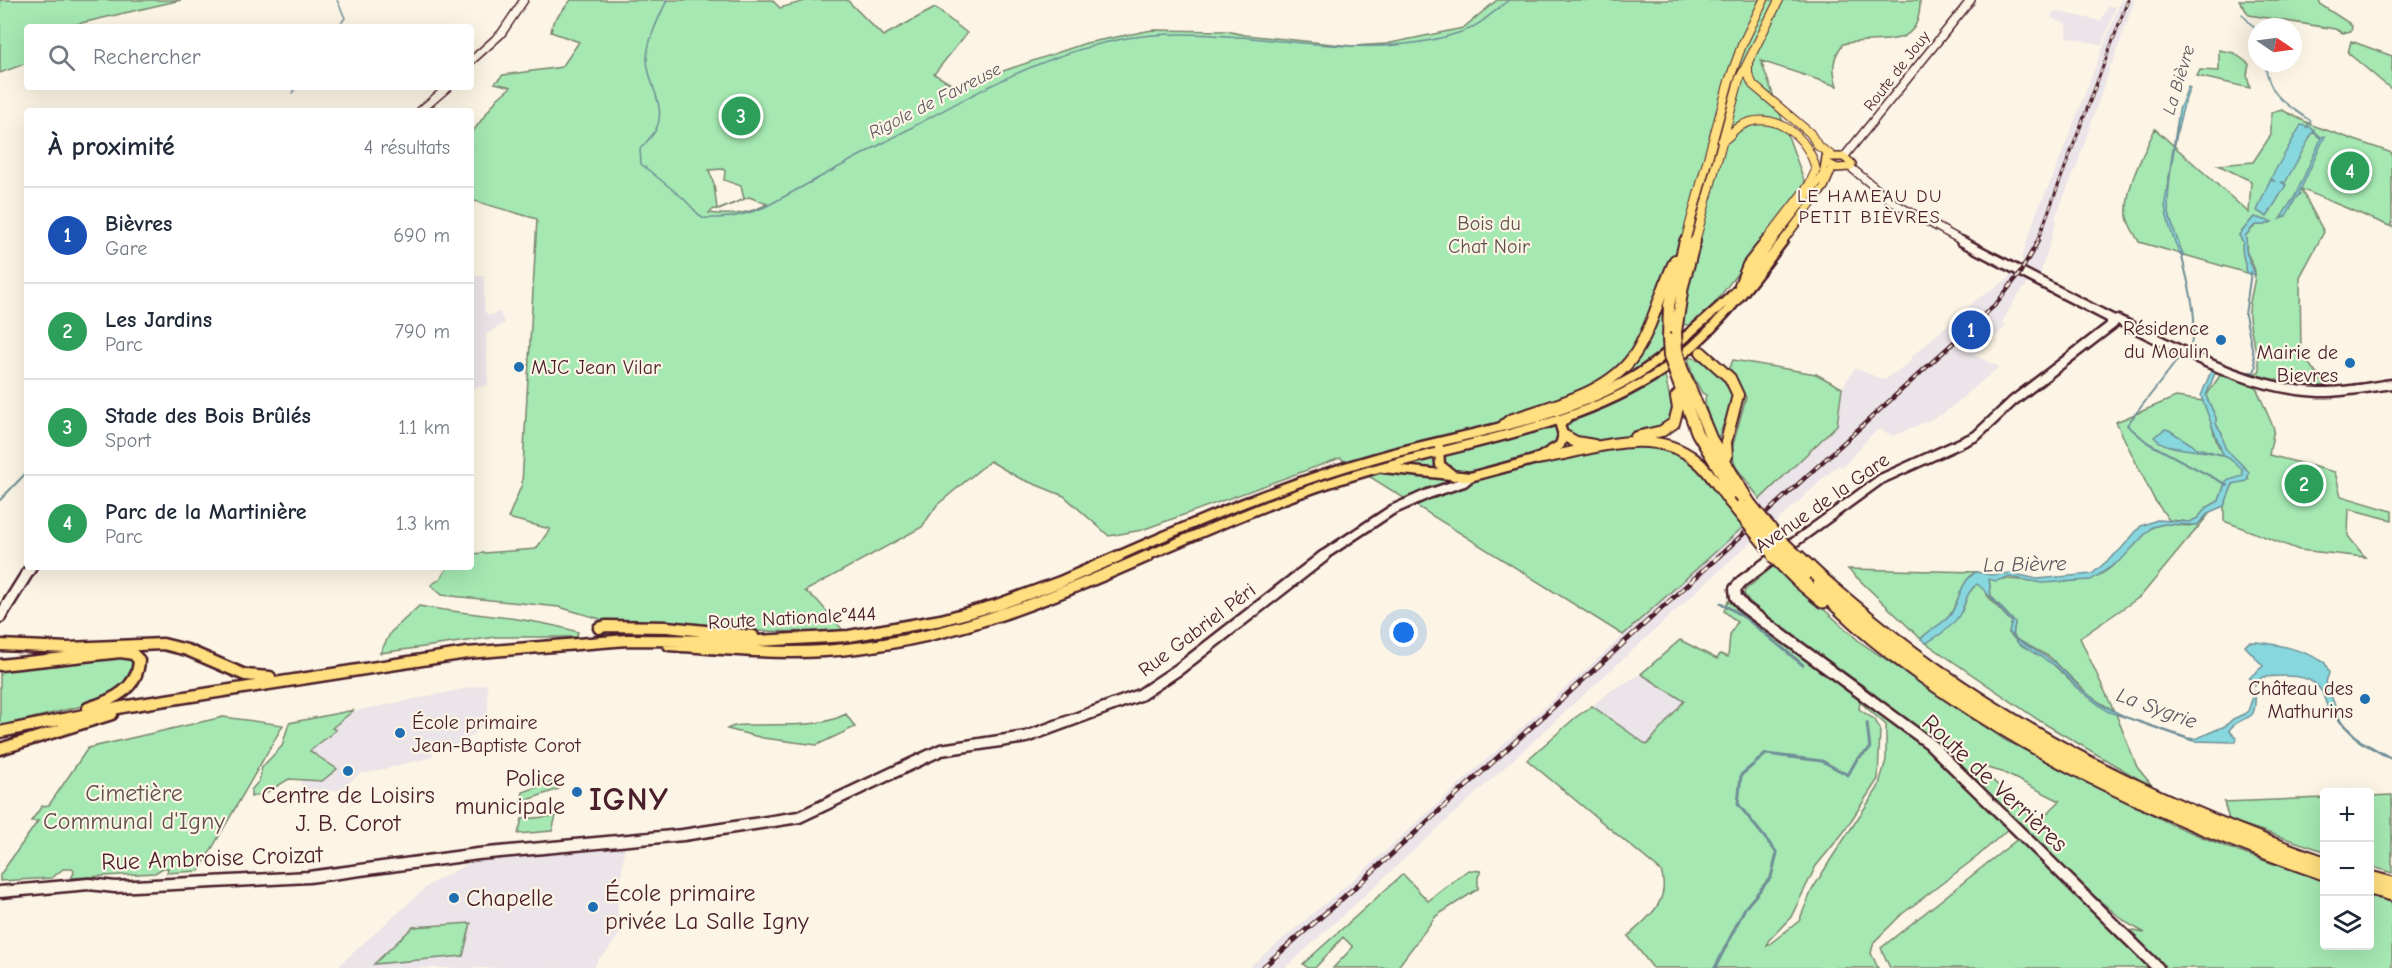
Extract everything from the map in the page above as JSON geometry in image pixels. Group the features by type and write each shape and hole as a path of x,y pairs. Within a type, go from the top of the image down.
{"highway":[{"path":"1764,0 1742,45 1729,81 1669,305 1669,356 1746,504 1819,577 1891,640 2010,720 2071,755 2173,806 2320,861"},
{"path":"1779,0 1771,21 1746,62 1683,286 1676,332 1680,393 1697,433 1746,504 1801,577 1834,611 1849,616 1885,647 1965,702 2092,776 2145,803 2233,841 2320,871"},
{"path":"1746,62 1749,65 1748,74 1753,85 1810,134 1829,159"},
{"path":"1722,141 1728,139 1736,128 1748,123 1777,125 1801,138 1815,165 1813,180 1748,265 1740,285"},
{"path":"1504,425 1510,420 1595,388 1619,373 1636,352 1674,260 1682,254"},
{"path":"1701,352 1730,378 1738,395 1726,442 1727,456 1723,462"},
{"path":"1563,435 1576,442 1594,445 1663,431 1672,426 1677,418 1676,397 1680,393"},
{"path":"1536,459 1632,441 1657,442 1680,450 1698,462 1770,552 1801,577"},
{"path":"2374,879 2392,884"},
{"path":"2374,889 2392,894"}],"main road":[{"path":"1439,446 1568,416 1639,385 1686,352 1739,296 1824,187 1831,171 1850,167 1852,162 1844,157 1829,159"},
{"path":"1829,159 1837,168"},
{"path":"1439,446 1576,405 1628,381 1662,357 1725,302 1740,285 1819,182 1829,159"},
{"path":"1701,352 1704,334"},
{"path":"1375,468 1470,477 1536,459 1557,449 1563,435 1560,424 1568,416"},
{"path":"1439,446 1438,463 1442,469 1456,477"},
{"name":"Route Nationale°444","path":"622,642 740,651 803,652 865,646 959,628 1044,600 1236,516 1298,492 1439,446"},
{"name":"Route Nationale°444","path":"289,680 467,653 566,644 849,636 941,620 963,615 1060,582 1196,522 1278,490 1378,457 1439,446"},
{"path":"599,628 606,626 667,627 794,639"},
{"path":"0,645 80,648 135,642 157,643 192,652 242,675 260,678 282,676 289,680"},
{"path":"0,665 121,652 133,654 139,660 138,676 131,685 108,701 87,708 74,716"},
{"path":"0,732 128,706 289,680"},
{"path":"0,749 113,714 128,706"}],"street":[{"path":"474,58 501,34 524,0"},
{"name":"Route de Jouy","path":"1844,157 1874,123 1971,0"},
{"path":"424,108 444,90"},
{"path":"1850,167 1894,203 2010,268 2116,322 2229,372 2273,387 2321,392 2392,384"},
{"name":"Avenue de la Gare","path":"1736,597 1735,589 1742,581 1866,489 1896,471 1977,435 2013,400 2116,322"},
{"name":"Rue Gabriel Péri","path":"501,852 683,835 799,817 941,750 1014,739 1043,731 1140,695 1165,679 1295,576 1384,514 1428,494 1464,482 1470,477"},
{"path":"0,624 6,615 2,611 29,570"},
{"name":"Route de Verrières","path":"1736,597 1744,607 1929,743 2158,968"},
{"name":"Rue Ambroise Croizat","path":"0,892 66,885 115,887 286,879 501,852"}],"shaded area":[{"path":"2121,0 2135,0 2112,64 2109,64 2109,70 2077,165 2055,218 2057,219 2039,279 2024,278 2029,282 2016,298 2002,323 2007,325 1974,355 1999,367 1943,414 1893,436 1880,429 1871,435 1843,467 1838,465 1774,524 1760,506 1760,499 1837,425 1842,388 1855,368 1884,380 1913,360 1910,358 1976,300 2008,279 2011,272 2017,270 2023,261 2021,259 2037,211 2053,177"},
{"path":"2108,6 2116,7 2102,45 2067,37 2066,24 2051,18 2054,11 2101,21"},
{"path":"484,276 484,310 488,316 499,312 505,323 486,334 488,385 474,388 474,277"},
{"path":"1743,527 1754,539 1293,961 1284,968 1248,968 1361,873"},
{"path":"1641,674 1684,701 1647,745 1592,706 1612,690"},
{"name":"École primaire Jean-Baptiste Corot","path":"487,684 489,722 463,743 433,752 432,757 368,773 362,772 340,790 300,793 305,747 351,712"},
{"path":"625,845 618,905 619,935 605,954 599,958 594,968 336,968 430,884 477,859"}],"green space":[{"path":"0,0 181,0 77,24 24,24 24,64 0,73"},
{"name":"Bois du Chat Noir","path":"571,0 772,0 780,8 809,0 847,0 883,36 935,8 967,33 934,74 956,87 1086,43 1152,30 1226,31 1352,46 1386,44 1463,28 1497,0 1920,0 1918,17 1913,28 1906,35 1895,39 1843,44 1834,64 1837,86 1761,61 1805,183 1697,327 1683,324 1660,353 1674,417 1657,431 1658,445 1695,462 1743,527 1623,635 1340,458 1142,530 1109,536 1064,496 1019,478 990,461 937,505 922,527 805,591 817,600 842,629 830,632 753,631 690,624 654,635 606,637 607,629 600,619 559,607 442,595 431,585 440,579 446,570 474,570 474,554 536,549 550,529 508,518 522,484 537,219 474,201 474,130 497,99 511,87 495,83 503,75 562,67 579,42 551,32 553,22","holes":["723,169 725,171 724,180 741,186 744,199 717,209 714,184 709,170","749,197 767,204 739,213 709,213 714,209 719,210"]},
{"path":"2239,0 2319,0 2321,5 2352,25 2351,31 2343,33 2335,29 2302,24 2302,18 2267,18 2249,15"},
{"path":"2351,41 2392,56 2392,90 2348,53"},
{"path":"2219,50 2234,53 2248,63 2247,75 2250,88 2197,76 2200,70 2219,71"},
{"path":"2282,110 2312,125 2392,153 2392,227 2301,189 2324,232 2300,277 2301,353 2327,388 2295,388 2248,377 2260,371 2249,316 2255,272 2247,253 2245,236 2256,225 2271,222 2254,217 2239,235 2243,242 2247,273 2139,242 2127,216 2132,183 2155,129 2249,213 2251,181 2218,165 2253,162 2271,135 2271,113"},
{"path":"1688,357 1702,361 1723,375 1731,388 1730,406 1718,440 1707,411 1706,395 1702,393 1692,374"},
{"path":"1733,360 1816,374 1842,388 1837,425 1760,499 1736,467 1731,452 1746,397 1729,370"},
{"path":"2221,374 2256,387 2274,429 2269,455 2335,472 2341,496 2392,511 2392,520 2349,509 2348,536 2365,557 2299,550 2224,521 2224,506 2233,484 2249,479 2239,462 2229,455 2223,445 2222,433 2216,425 2216,418 2206,396"},
{"path":"2176,397 2203,401 2218,445 2223,453 2244,472 2241,478 2225,483 2219,501 2206,508 2198,518 2190,522 2169,520 2154,499 2116,422"},
{"path":"2209,514 2141,596 2080,638 2114,711 2091,697 2050,657 2016,639 2013,634 2015,623 1991,596 1989,579 2066,582 2095,577 2112,566 2153,527 2162,524 2194,525"},
{"path":"1775,565 1860,642 2005,740 2173,825 2239,852 2320,880 2320,950 2374,950 2374,897 2392,902 2392,968 1890,968 1881,948 2019,838 2081,900 2112,927 2145,933 2127,923 2093,895 1871,691 1778,625 1749,601 1744,594 1745,590","holes":["1987,768 2002,772 2060,801 2037,823 1983,771"]},
{"path":"1848,569 1976,572 1966,581 1948,618 1921,639"},
{"path":"1977,583 1987,591 1987,595 2012,622 2009,633 2019,644 2049,660 2077,688 2116,714 2137,767 2154,788 2040,721 1926,643 1962,611 1968,594"},
{"path":"1728,601 1859,700 1862,696 1928,745 2008,829 1978,856 1902,914 1874,942 1871,953 1878,968 1653,968 1628,936 1656,908 1663,892 1661,871 1527,760 1592,706 1647,745 1684,701 1641,674 1680,640 1717,659 1720,654 1728,657 1730,635 1737,622 1724,611","holes":["1860,702 1886,725 1886,760 1878,788 1812,890 1799,921 1767,946 1768,941 1791,917 1816,866 1843,833 1878,779 1880,729 1875,720 1859,709"]},
{"path":"419,606 519,619 578,632 577,637 496,637 380,653 391,632"},
{"path":"129,655 135,664 127,684 90,704 0,726 0,668"},
{"path":"354,710 332,728 336,730 310,751 337,769 322,781 289,779 267,792 251,797 251,790 259,781 262,767 282,746 289,723"},
{"path":"846,714 855,727 817,745 763,738 727,729 742,725 814,723"},
{"name":"Cimetière Communal d'Igny","path":"223,717 283,725 199,871 167,873 168,868 163,868 155,873 71,878 74,873 73,869 63,869 52,878 0,881 0,875 38,821 31,821 42,806 49,805 88,748"},
{"path":"560,779 559,789 521,802 523,792"},
{"path":"2392,795 2392,873 2374,867 2374,796"},
{"path":"2320,798 2320,850 2229,820 2224,802"},
{"path":"556,816 552,831 518,834 522,819"},
{"path":"1468,870 1481,871 1478,877 1478,889 1436,916 1397,968 1333,968 1353,947 1343,937 1315,968 1308,968 1303,964 1403,874 1428,901"},
{"path":"471,923 463,956 374,964 413,927"}],"water":[{"path":"2188,87 2190,88 2174,146 2168,207 2184,256 2180,255 2173,236 2165,202 2179,110"},
{"path":"2301,125 2310,127 2321,137 2325,136 2300,194 2286,216 2280,219 2295,196 2321,139 2313,132 2285,183 2281,182 2286,185 2267,217 2257,211 2270,180 2274,181 2271,178"},
{"path":"2254,217 2272,222 2255,225 2245,236 2247,253 2255,275 2247,273 2243,242 2239,235"},
{"path":"2211,371 2215,373 2206,396 2216,418 2216,424 2222,433 2225,448 2249,472 2247,481 2233,484 2224,506 2210,512 2197,525 2164,524 2152,527 2121,560 2091,580 2042,583 2009,577 1996,581 1989,579 1991,596 2015,623 2013,634 2016,639 2056,663 2080,688 2104,706 2126,717 2195,739 2225,726 2248,711 2255,691 2252,714 2229,730 2237,739 2236,742 2193,741 2107,711 2077,688 2056,666 2019,644 2009,632 2012,622 1987,592 1977,584 1971,590 1958,617 1950,626 1926,643 1921,639 1951,614 1963,586 1976,572 1991,575 2011,573 2037,579 2092,574 2120,550 2141,526 2157,520 2190,522 2198,518 2206,508 2219,501 2226,481 2243,476 2242,469 2230,459 2218,454 2169,446 2154,437 2165,429 2169,430 2197,448 2223,455 2201,396"},
{"path":"2249,642 2268,643 2288,648 2308,654 2325,663 2329,673 2326,682 2340,719 2331,715 2320,689 2301,677 2262,677 2255,685 2255,681 2249,678 2263,666 2245,646"}],"waterway":[{"path":"337,0 345,18 340,24"},
{"name":"Rigole de Favreuse","path":"667,0 654,28 647,58 660,113 659,122 655,131 640,149 641,164 683,198 702,218 734,216 765,207 984,89 1036,65 1089,47 1117,40 1160,35 1204,35 1335,45 1379,46 1422,42 1464,31 1482,21 1509,0"},
{"path":"2242,14 2248,21"},
{"path":"2266,72 2274,92 2286,104 2311,121 2306,128"},
{"name":"La Bièvre","path":"2181,253 2194,317 2192,341 2187,349"},
{"path":"2245,372 2254,372 2256,367 2245,315 2251,272"},
{"name":"La Bièvre","path":"2182,354 2127,425 2148,443 2227,485"},
{"path":"0,500 24,475"},
{"path":"1721,603 1747,619 1803,665"},
{"name":"La Sygrie","path":"2335,716 2360,741 2392,759"},
{"name":"La Bièvre","path":"1715,968 1745,908 1771,877 1777,853 1738,804 1741,775 1766,754 1822,761 1848,775 1857,759 1870,749 1867,723"}],"railway":[{"path":"2037,242 2128,0"},
{"path":"1718,557 1997,303 2020,273 2038,241"},
{"path":"1262,968 1360,883 1719,556"}],"place":[{"name":"Stade des Bois Brûlés","path":"741,116"},
{"name":"Parc de la Martinière","path":"2350,171"},
{"name":"Bièvres","path":"1971,330"},
{"name":"Résidence du Moulin","path":"2221,340"},
{"name":"Mairie de Bievres","path":"2350,363"},
{"name":"MJC Jean Vilar","path":"519,367"},
{"name":"Les Jardins","path":"2304,484"},
{"name":"Château des Mathurins","path":"2365,699"},
{"name":"École primaire Jean-Baptiste Corot","path":"400,733"},
{"name":"Centre de Loisirs J. B. Corot","path":"348,771"},
{"name":"Police municipale","path":"577,792"},
{"name":"Chapelle","path":"454,898"},
{"name":"École primaire privée La Salle Igny","path":"593,907"}],"district":[{"name":"LE HAMEAU DU PETIT BIÈVRES","path":"1870,206"},
{"name":"IGNY","path":"629,799"}]}
